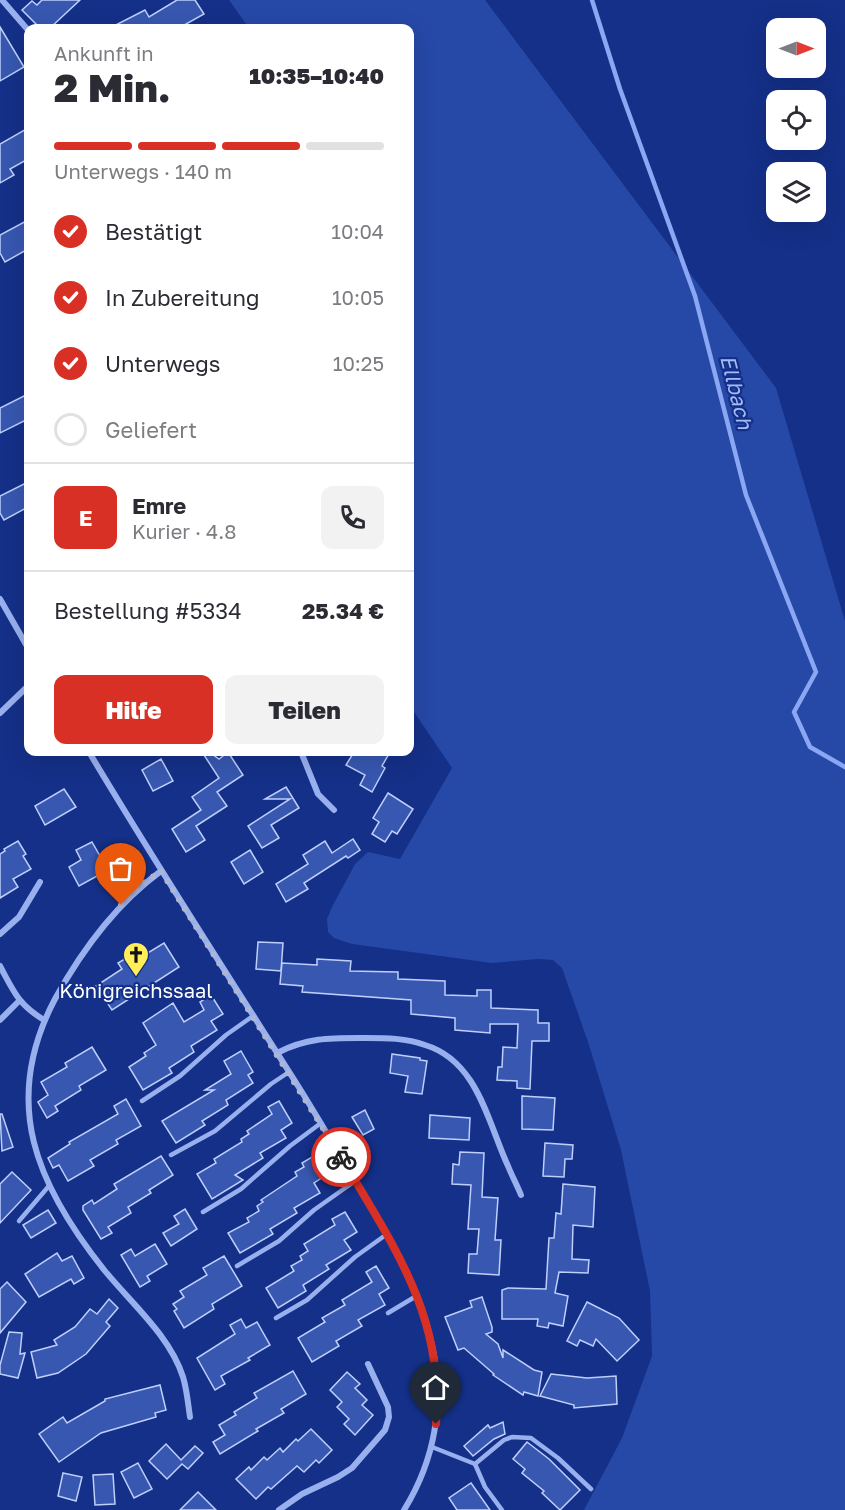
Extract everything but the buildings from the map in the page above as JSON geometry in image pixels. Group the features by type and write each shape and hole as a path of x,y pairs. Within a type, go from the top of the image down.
{"street":[{"path":"2,0 24,25"},
{"path":"1,602 24,641"},
{"path":"0,713 24,690"},
{"path":"91,756 161,871 321,1123 387,1234 418,1295 430,1336 437,1374 438,1404 432,1447 416,1491 404,1510"},
{"path":"303,756 318,794 334,810"},
{"path":"161,871 130,895 113,914 67,978 44,1020 33,1050 26,1082 26,1113 33,1147 48,1187 67,1219 105,1271 168,1348 183,1376 190,1417"},
{"path":"0,934 20,917 40,882"},
{"path":"0,966 19,1001 28,1011 44,1020"},
{"path":"0,1020 19,1001"},
{"path":"277,1053 298,1043 321,1038 392,1038 428,1045 446,1054 462,1069 474,1086 521,1195"},
{"path":"279,1510 302,1494 352,1468 385,1430 389,1417 388,1407 368,1364"}],"lane":[{"path":"142,1101 180,1076 226,1035 253,1016"},
{"path":"171,1155 215,1131 271,1084 289,1072"},
{"path":"203,1212 241,1189 290,1146 321,1123"},
{"path":"237,1266 279,1241 314,1210 356,1181"},
{"path":"19,1221 48,1187"},
{"path":"276,1318 307,1300 354,1257 387,1234"},
{"path":"388,1313 418,1295"},
{"path":"475,1464 504,1440 512,1437 531,1438 558,1458 591,1489"},
{"path":"432,1447 475,1464 485,1487 502,1510"}],"shaded area":[{"path":"229,0 485,0 776,388 845,621 845,1510 584,1510 622,1438 652,1356 650,1291 621,1150 589,1045 562,968 553,960 492,963 352,944 334,938 328,932 327,919 355,864 368,852 400,859 452,768 414,712 414,24 246,24"}],"waterway":[{"name":"Ellbach","path":"592,0 620,89 695,296 746,495 816,672 794,712 810,747 845,767"}],"way so far":[{"path":"121,905 142,884 161,871 341,1157"}],"place":[{"name":"Königreichssaal","path":"136,978"}],"route":[{"path":"341,1157 406,1268 418,1295 433,1347 437,1374 436,1424"}]}
